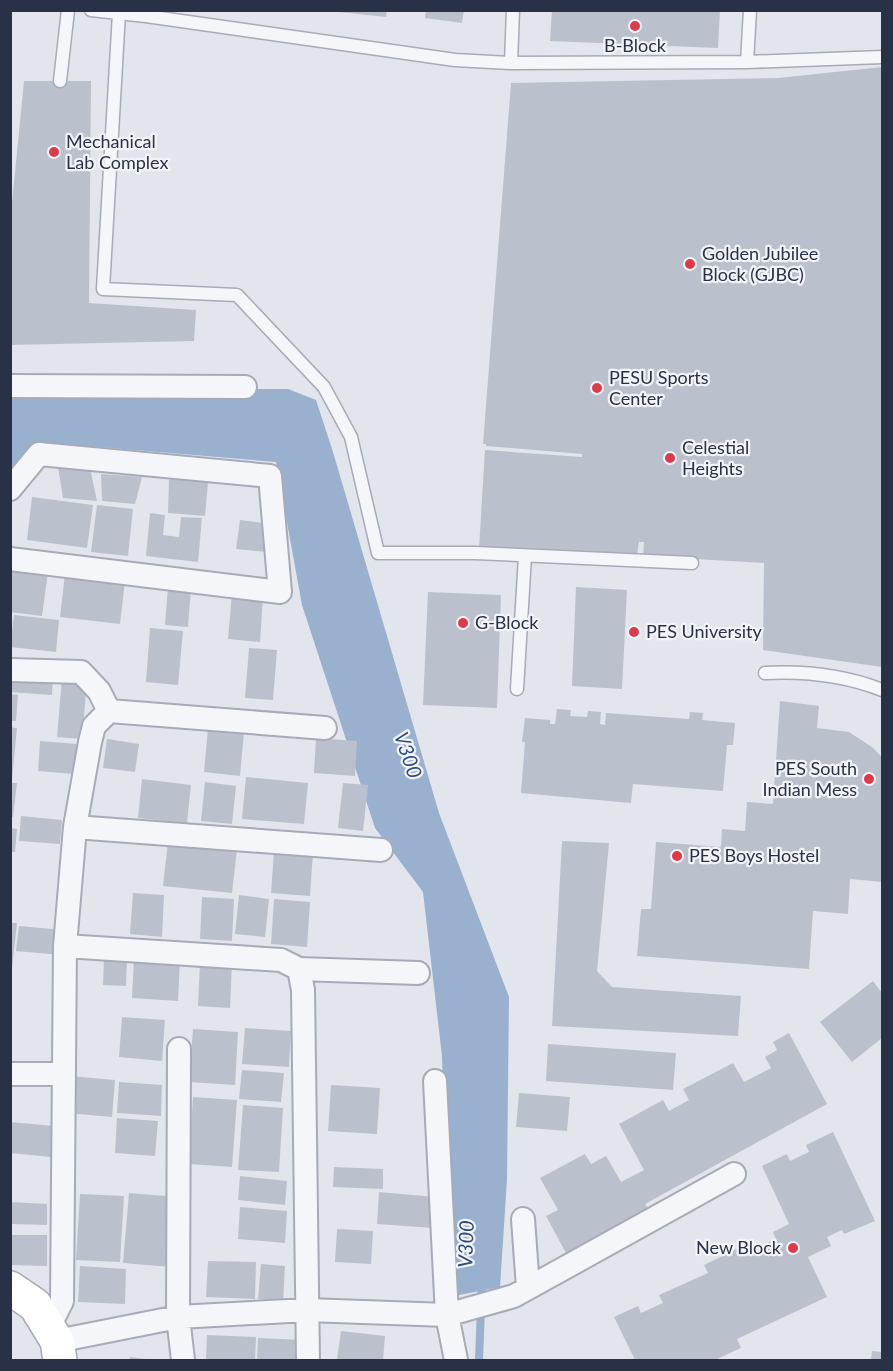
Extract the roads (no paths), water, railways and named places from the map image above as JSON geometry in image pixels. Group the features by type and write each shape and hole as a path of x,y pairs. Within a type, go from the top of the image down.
{"street":[{"path":"10,386 245,387"},
{"path":"10,489 39,454 270,476 280,592 10,559"},
{"path":"10,670 81,672 99,691 109,711"},
{"path":"55,1343 62,1301 65,946 75,827 94,726 109,711 325,728"},
{"path":"75,827 381,850"},
{"path":"65,946 281,960 299,969 418,973"},
{"path":"299,969 303,990 308,1360"},
{"path":"179,1049 178,1317 183,1360"},
{"path":"10,1074 63,1074"},
{"path":"435,1081 447,1315 456,1360"},
{"path":"55,1343 178,1317 307,1310 447,1315 521,1292 734,1174"},
{"path":"521,1292 523,1219"},
{"path":"10,1288 35,1305 55,1343"}],"lane":[{"path":"60,81 68,10"},
{"path":"92,10 455,60 511,63 747,62 882,57"},
{"path":"511,63 513,10"},
{"path":"747,62 750,10"},
{"path":"119,13 103,289 237,294 324,387 351,438 378,553 475,553 692,563"},
{"path":"517,689 525,556"},
{"path":"765,673 799,671 856,680 882,690"}],"water":[{"path":"288,389 316,400 439,813 509,997 507,1180 500,1287 449,1297 442,1056 423,892 375,828 302,605 276,462 40,442 21,457 11,471 11,390"}],"waterway":[{"name":"V300","path":"479,1360 482,1281"}],"place":[{"name":"B-Block","path":"635,26"},
{"name":"Mechanical Lab Complex","path":"54,152"},
{"name":"Golden Jubilee Block (GJBC)","path":"690,264"},
{"name":"PESU Sports Center","path":"597,388"},
{"name":"Celestial Heights","path":"670,458"},
{"name":"G-Block","path":"463,623"},
{"name":"PES University","path":"634,632"},
{"name":"PES South Indian Mess","path":"869,779"},
{"name":"PES Boys Hostel","path":"677,856"},
{"name":"New Block","path":"793,1248"}]}
